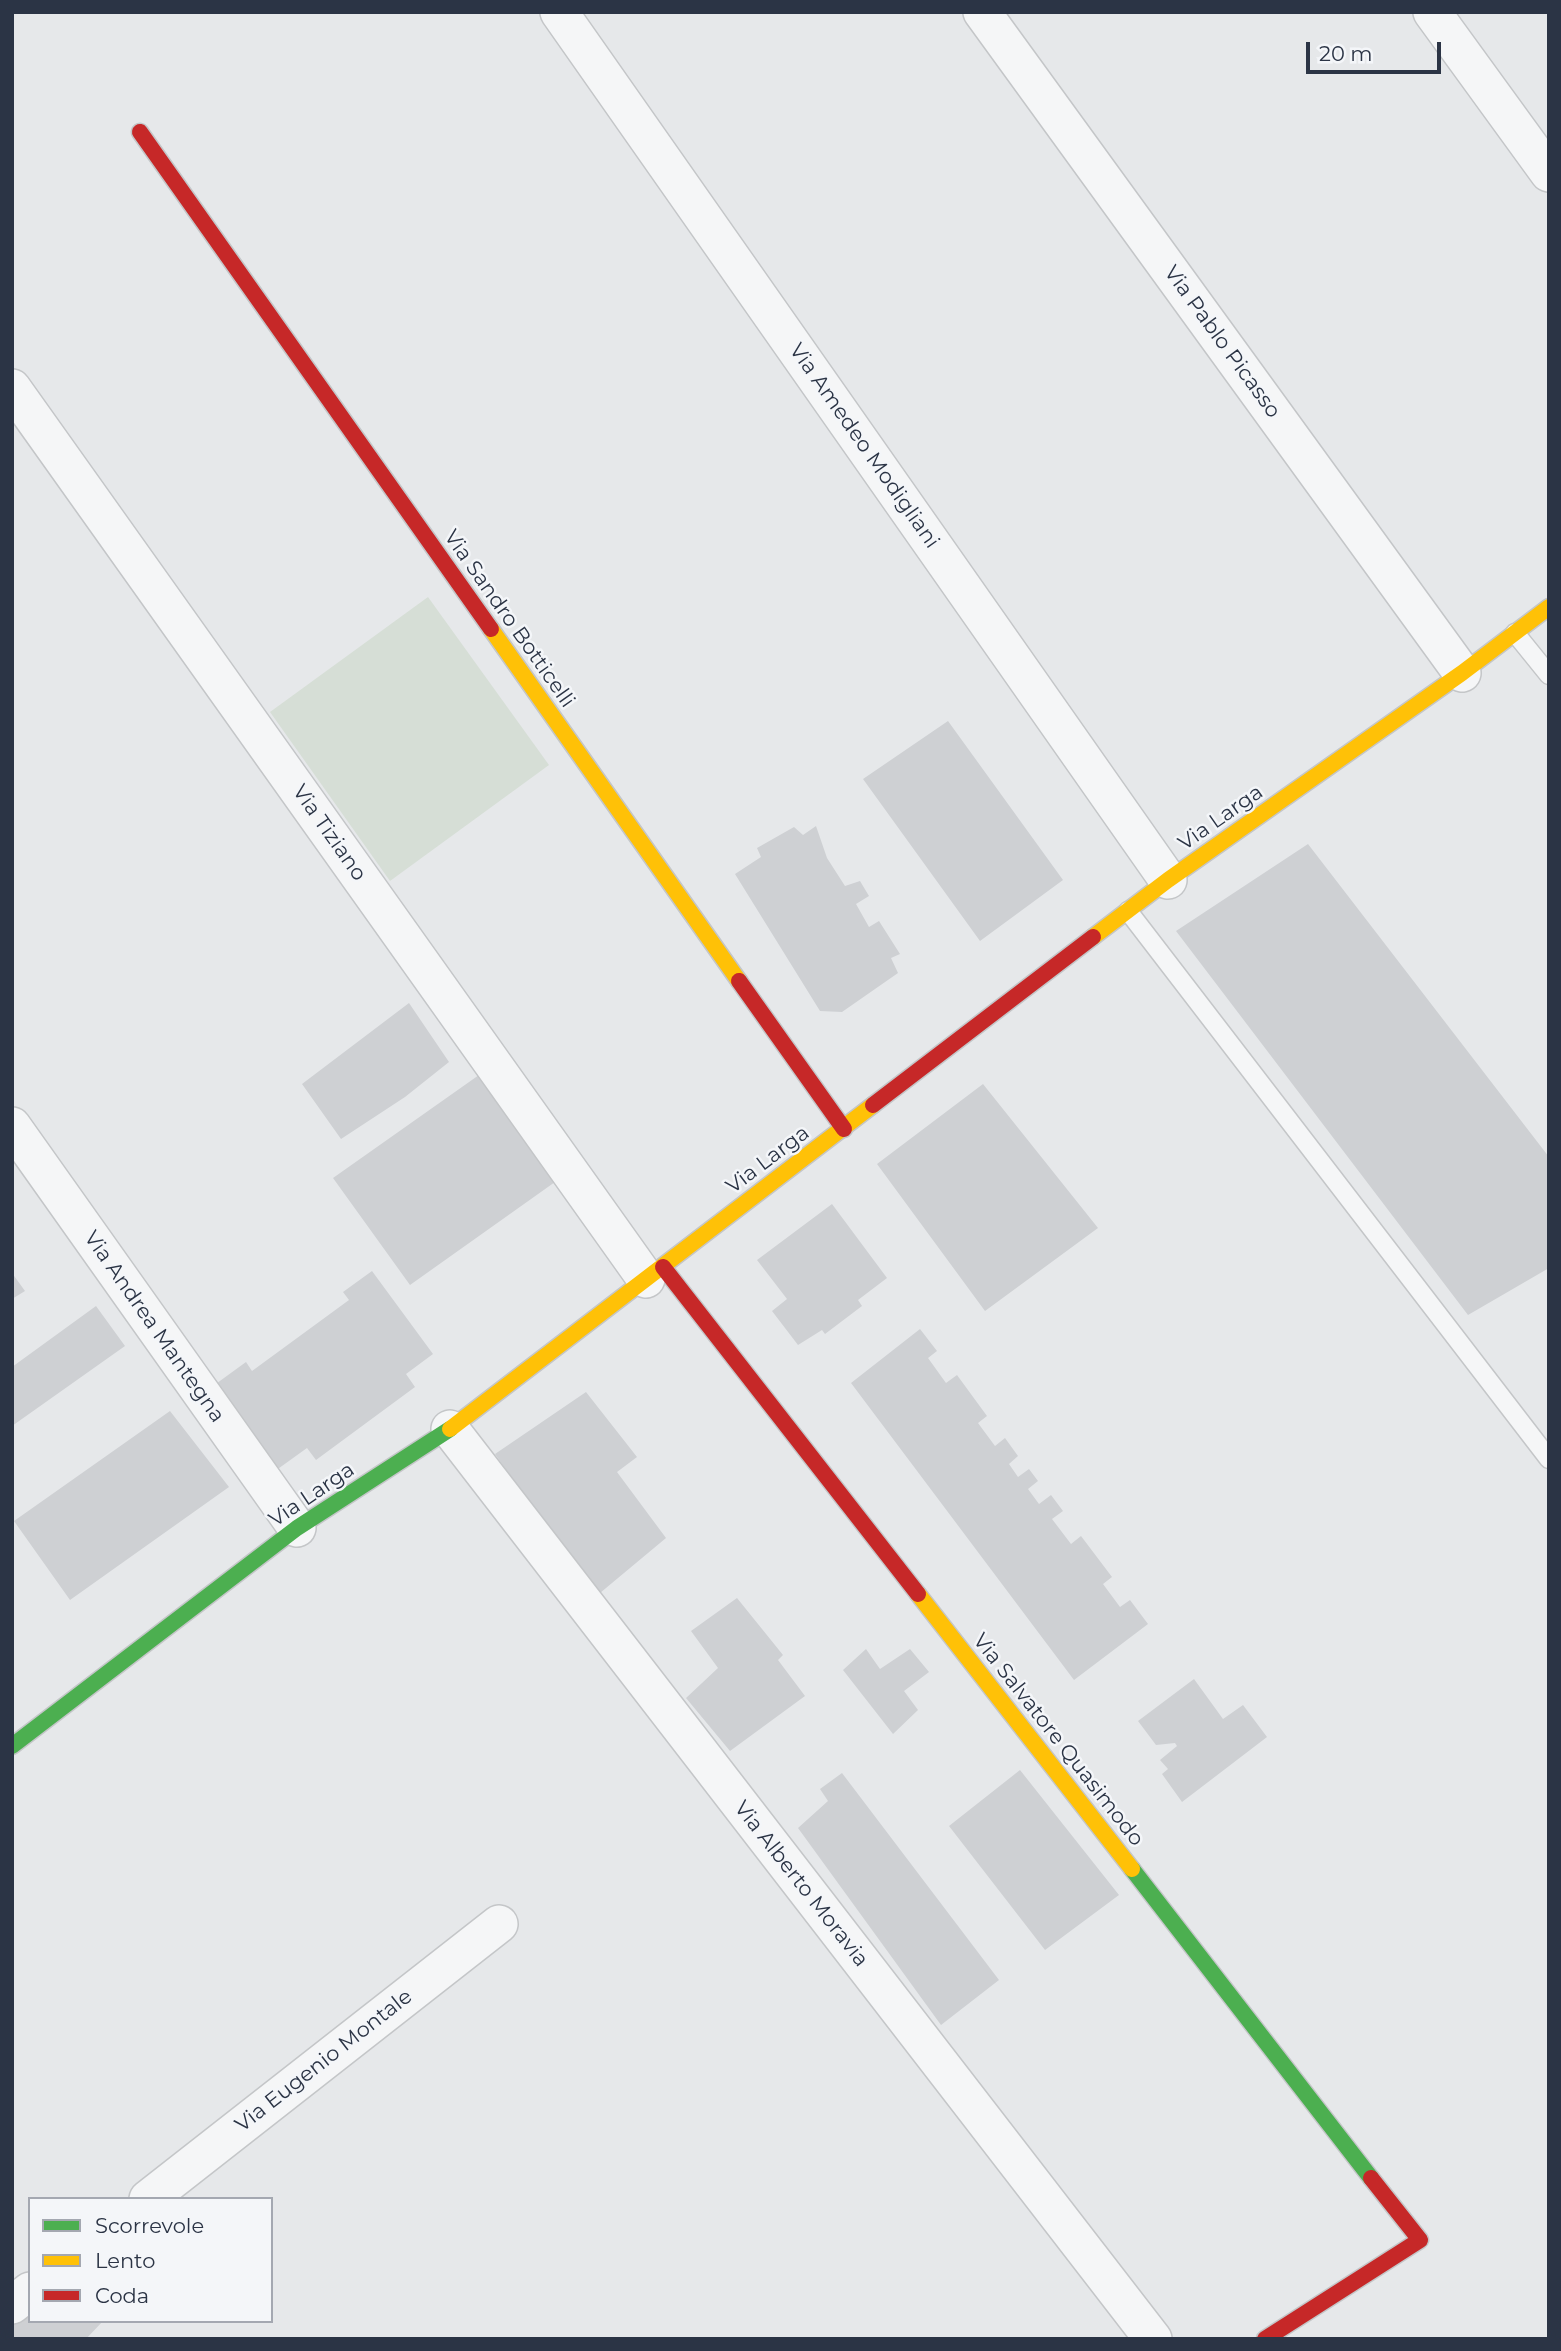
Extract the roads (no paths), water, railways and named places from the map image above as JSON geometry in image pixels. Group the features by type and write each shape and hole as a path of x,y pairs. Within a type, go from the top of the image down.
{"street":[{"name":"Via Amedeo Modigliani","path":"559,12 1168,880"},
{"name":"Via Pablo Picasso","path":"982,12 1462,673"},
{"path":"1432,12 1549,173"},
{"name":"Via Sandro Botticelli","path":"140,132 844,1129"},
{"name":"Via Tiziano","path":"12,388 654,1273"},
{"name":"Via Larga","path":"12,1746 297,1528 450,1429 1168,880 1462,673 1549,607"},
{"name":"Via Andrea Mantegna","path":"12,1126 297,1528"},
{"name":"Via Salvatore Quasimodo","path":"654,1273 1420,2240 1265,2339"},
{"name":"Via Alberto Moravia","path":"450,1429 1153,2339"},
{"name":"Via Eugenio Montale","path":"151,2197 499,1924"},
{"path":"12,2305 28,2293"}],"lane":[{"path":"1515,632 1549,675"},
{"path":"1128,911 1549,1459"}]}
